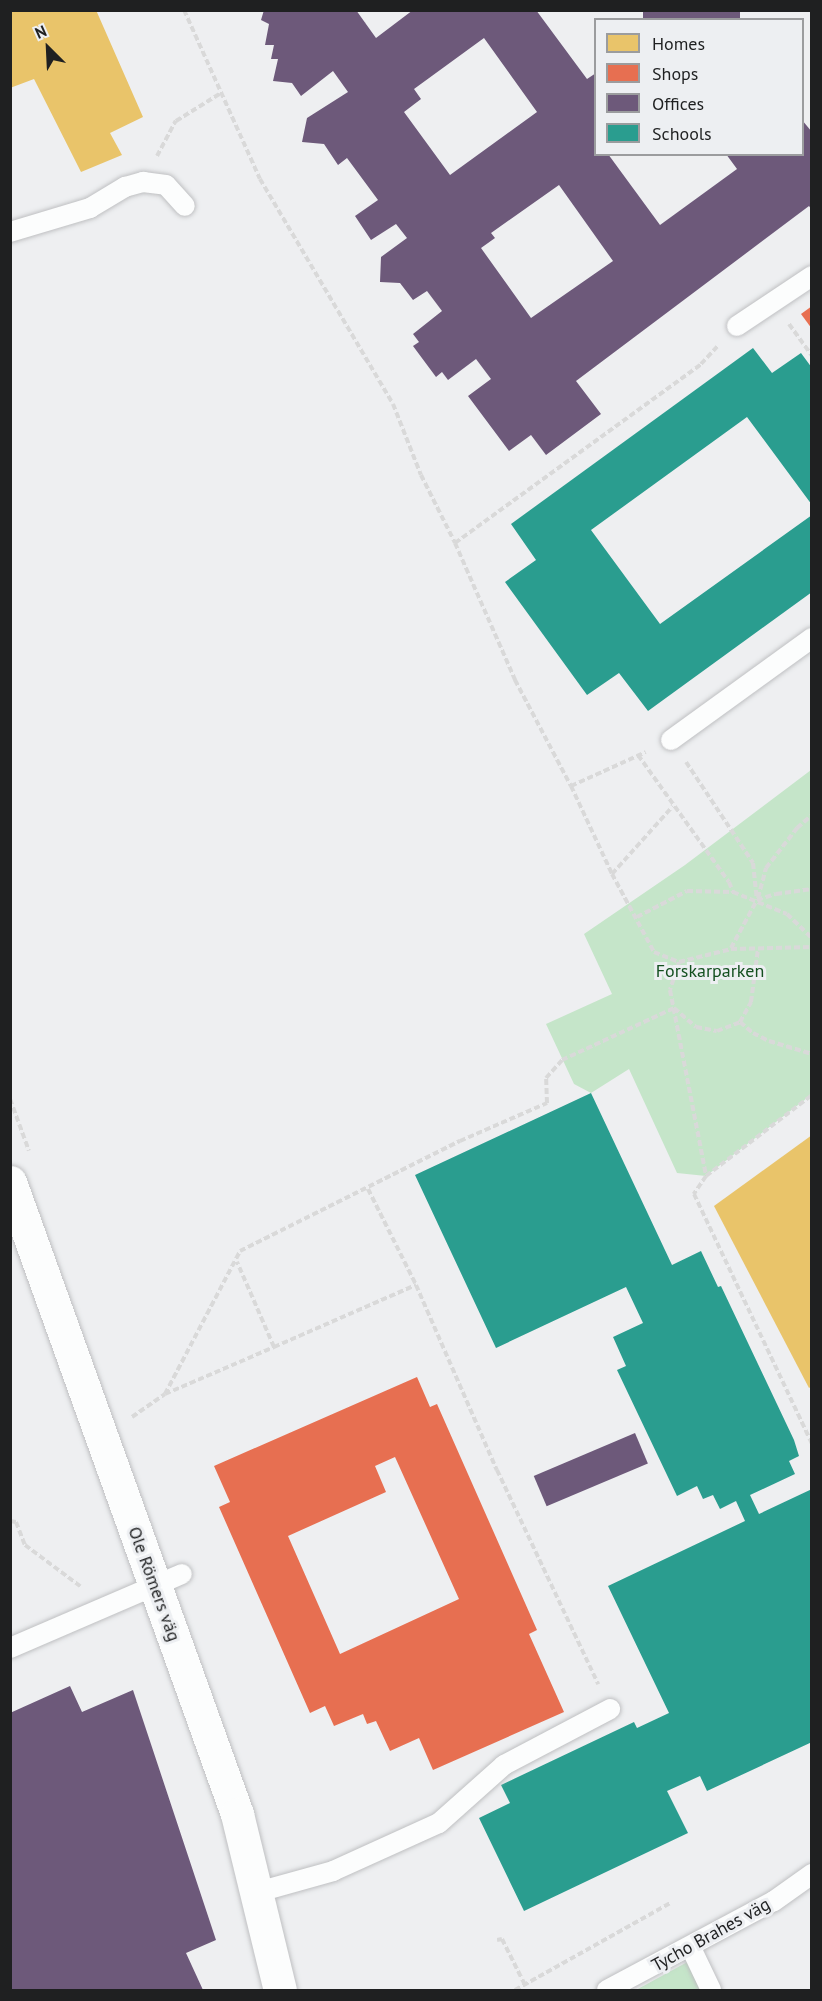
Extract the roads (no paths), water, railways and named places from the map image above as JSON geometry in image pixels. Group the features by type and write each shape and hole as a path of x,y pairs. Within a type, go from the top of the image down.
{"street":[{"name":"Ole Römers väg","path":"10,1182 168,1580 237,1814 258,1892 280,1990"}],"lane":[{"path":"10,232 90,208 125,187 143,182 166,185 185,206"},
{"path":"737,326 812,276"},
{"path":"671,740 812,638"},
{"path":"10,1648 168,1580"},
{"path":"258,1892 333,1871 439,1823 504,1765 610,1709"},
{"name":"Tycho Brahes väg","path":"607,1990 691,1948 774,1901 812,1874"},
{"path":"691,1948 711,1990"}],"park label":[{"name":"Forskarparken","path":"710,971"}]}
